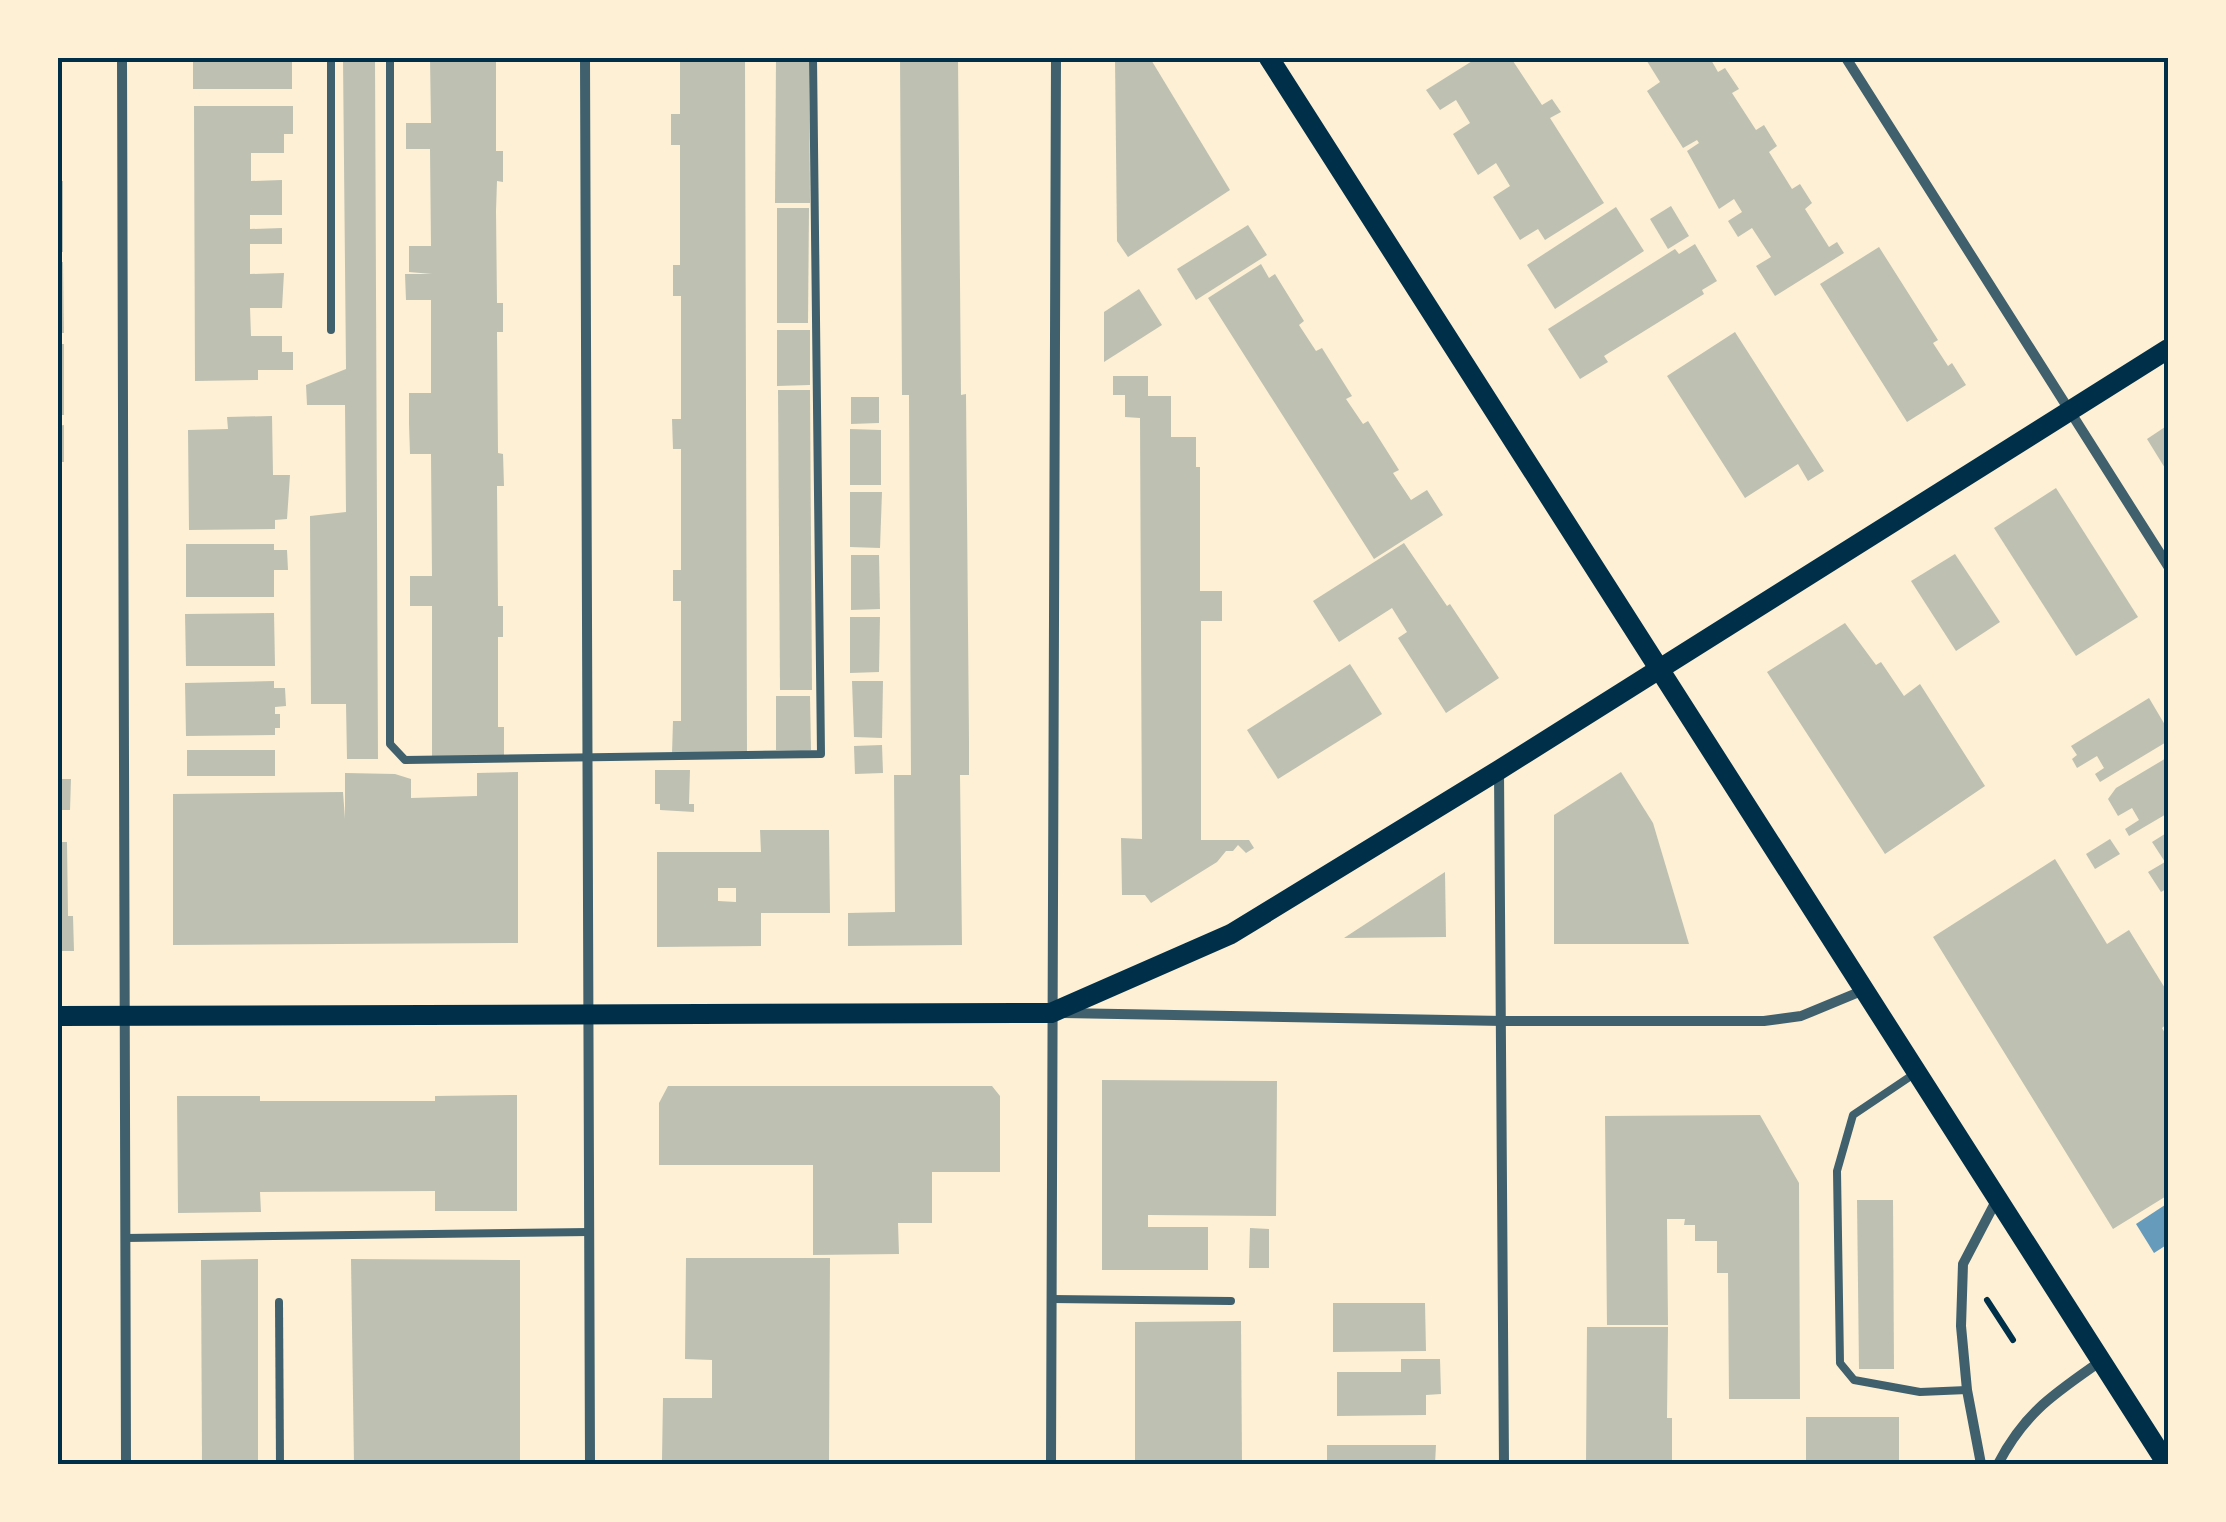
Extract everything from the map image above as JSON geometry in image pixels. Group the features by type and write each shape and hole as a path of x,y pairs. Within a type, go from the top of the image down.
{"main road":[{"path":"1268,58 2167,1464"},
{"path":"58,1016 1051,1013 1231,934 1500,770 2168,348"}],"street":[{"path":"122,58 126,1464"},
{"path":"586,58 590,1464"},
{"path":"1051,1464 1056,58"},
{"path":"1846,58 2168,566"},
{"path":"1500,770 1504,1464"},
{"path":"1051,1013 1503,1021 1764,1020 1801,1016 1866,989"},
{"path":"1980,1464 1966,1390 1960,1326 1964,1264 1997,1200"},
{"path":"1998,1464 2015,1432 2036,1409 2101,1361"}],"lane":[{"path":"331,58 331,330"},
{"path":"390,58 390,744 405,760 820,754 813,58"},
{"path":"1918,1072 1852,1115 1837,1172 1840,1363 1854,1380 1920,1392 1966,1390"},
{"path":"126,1238 590,1232"},
{"path":"1051,1299 1231,1301"},
{"path":"279,1302 280,1464"}],"path":[{"path":"1984,1295 2013,1340"}],"water":[{"path":"2168,1203 2168,1244 2154,1253 2136,1224"}],"building":[{"path":"193,58 292,58 292,89 193,89"},
{"path":"343,58 375,58 378,759 347,759 346,704 311,704 310,516 346,512 345,405 307,405 306,385 346,369"},
{"path":"430,58 496,58 496,151 503,151 503,182 497,181 496,211 497,303 503,303 503,332 497,332 498,453 503,454 504,486 497,486 498,606 503,606 503,637 498,637 498,727 504,727 504,756 432,757 432,606 410,606 410,576 432,576 431,454 410,454 409,424 409,393 431,393 431,300 406,300 405,274 432,274 409,272 409,246 431,246 430,149 406,149 406,123 431,123"},
{"path":"680,58 745,58 747,753 672,754 673,721 681,721 681,601 673,601 673,570 681,570 681,449 673,449 672,419 681,419 681,296 673,296 673,265 680,265 680,145 671,145 671,114 680,114"},
{"path":"776,58 809,58 810,203 775,203"},
{"path":"900,58 958,58 969,741 969,775 960,775 962,945 848,946 848,913 895,912 894,775 911,775 909,395 902,395"},
{"path":"1115,58 1150,58 1230,190 1128,257 1117,241"},
{"path":"1477,58 1511,58 1542,105 1552,99 1561,112 1550,118 1604,203 1545,240 1538,229 1520,240 1493,197 1510,186 1496,163 1478,175 1453,134 1470,123 1456,100 1440,110 1426,90"},
{"path":"1645,58 1710,58 1718,72 1725,68 1739,89 1732,93 1756,130 1764,125 1777,146 1769,152 1792,189 1800,184 1812,203 1805,209 1829,247 1837,242 1844,253 1775,296 1756,266 1771,257 1752,228 1738,237 1728,221 1742,212 1734,199 1719,209 1687,151 1699,143 1697,140 1683,148 1647,91 1660,82"},
{"path":"194,106 293,106 293,134 284,134 284,153 251,153 251,181 282,180 282,215 250,215 250,229 282,228 282,244 250,244 250,274 284,273 282,308 250,308 251,336 282,336 282,352 293,352 293,370 258,370 258,380 195,381"},
{"path":"58,181 63,181 63,252 58,252"},
{"path":"1671,206 1689,236 1668,249 1650,219"},
{"path":"1616,207 1644,251 1555,309 1527,265"},
{"path":"777,208 809,208 808,323 777,323"},
{"path":"1248,225 1267,255 1196,300 1177,269"},
{"path":"1695,244 1717,281 1702,290 1704,294 1604,356 1608,362 1580,379 1548,329 1675,249 1679,254"},
{"path":"1879,247 1938,340 1933,343 1966,385 1907,422 1820,284"},
{"path":"58,262 63,262 64,333 58,333"},
{"path":"1261,264 1269,278 1275,274 1304,321 1299,325 1316,351 1322,348 1352,396 1346,399 1363,424 1368,421 1399,470 1393,473 1411,500 1427,490 1443,515 1374,559 1208,298"},
{"path":"1139,289 1162,325 1104,362 1104,312"},
{"path":"777,330 810,330 810,385 777,386"},
{"path":"1735,332 1824,471 1808,481 1798,464 1745,498 1667,376"},
{"path":"58,344 64,344 64,415 58,415"},
{"path":"1113,376 1148,376 1148,396 1171,396 1171,437 1196,437 1196,467 1200,467 1200,591 1222,591 1222,621 1201,621 1201,840 1249,840 1254,848 1246,853 1238,845 1233,851 1226,851 1217,862 1151,903 1145,895 1122,895 1121,838 1142,839 1140,418 1125,417 1125,395 1113,395"},
{"path":"778,390 810,390 812,690 780,690"},
{"path":"851,397 879,397 879,423 851,424"},
{"path":"272,416 273,475 290,475 287,519 275,520 275,529 189,530 188,430 228,429 227,417"},
{"path":"64,425 64,462 58,462 58,426"},
{"path":"2168,425 2168,473 2147,439"},
{"path":"850,429 881,430 881,485 850,485"},
{"path":"2056,488 2138,617 2076,656 1994,528"},
{"path":"850,492 882,492 880,548 850,547"},
{"path":"1404,543 1499,678 1446,713 1398,638 1407,632 1392,608 1339,642 1313,601"},
{"path":"186,544 274,544 274,550 287,550 288,570 274,570 274,597 186,597"},
{"path":"1955,554 2000,622 1956,651 1911,581"},
{"path":"851,555 879,555 880,609 851,610"},
{"path":"274,613 275,666 186,666 185,614"},
{"path":"850,617 880,617 879,672 850,673"},
{"path":"1845,623 1876,665 1881,662 1904,696 1920,684 1985,786 1885,854 1767,672"},
{"path":"1350,664 1382,714 1278,779 1247,730"},
{"path":"274,681 274,688 285,688 286,706 275,707 275,714 280,714 280,728 275,728 275,735 186,736 185,683"},
{"path":"852,681 883,681 882,738 854,737"},
{"path":"776,696 810,696 811,750 776,750"},
{"path":"2149,698 2168,730 2168,741 2100,782 2095,774 2104,768 2097,756 2077,768 2072,759 2077,755 2071,746"},
{"path":"882,745 883,773 855,774 854,746"},
{"path":"187,750 275,750 275,776 187,776"},
{"path":"2168,757 2168,813 2129,836 2125,829 2139,820 2132,808 2118,816 2108,799 2116,788"},
{"path":"655,770 690,770 689,804 694,804 694,812 660,810 660,804 655,804"},
{"path":"518,772 518,943 173,945 173,794 343,792 345,819 345,773 395,774 411,779 411,798 477,796 477,773"},
{"path":"1621,772 1653,823 1689,944 1554,944 1554,815"},
{"path":"58,779 71,779 70,810 58,810"},
{"path":"760,830 829,830 830,913 761,913 761,946 657,947 657,852 761,852","holes":["718,888 736,888 736,902 718,901"]},
{"path":"2168,832 2168,888 2161,892 2148,872 2165,862 2152,842"},
{"path":"2110,839 2120,854 2095,869 2086,854"},
{"path":"58,842 67,842 68,916 73,916 74,951 58,951"},
{"path":"2055,859 2107,944 2129,930 2168,993 2168,1023 2162,1028 2168,1038 2168,1195 2113,1229 1933,937"},
{"path":"1445,872 1446,937 1344,938"},
{"path":"1102,1080 1277,1081 1276,1216 1148,1215 1148,1227 1208,1227 1208,1270 1102,1270"},
{"path":"668,1086 992,1086 1000,1096 1000,1172 932,1172 932,1223 898,1223 899,1254 813,1255 813,1165 659,1165 659,1103"},
{"path":"517,1095 517,1211 435,1211 435,1191 260,1192 261,1212 178,1213 177,1096 260,1096 260,1101 435,1101 435,1096"},
{"path":"1760,1115 1799,1183 1800,1399 1729,1399 1728,1273 1717,1273 1717,1241 1695,1241 1695,1225 1684,1225 1685,1219 1667,1219 1668,1325 1607,1325 1605,1116"},
{"path":"1857,1200 1893,1200 1894,1369 1859,1369"},
{"path":"1250,1228 1269,1229 1269,1268 1249,1268"},
{"path":"686,1258 830,1258 829,1461 662,1460 663,1398 712,1398 712,1360 685,1359"},
{"path":"258,1259 258,1464 202,1464 201,1260"},
{"path":"351,1259 520,1260 520,1464 354,1464"},
{"path":"1333,1303 1425,1303 1426,1351 1333,1352"},
{"path":"1241,1321 1242,1464 1135,1464 1135,1322"},
{"path":"1587,1327 1668,1327 1667,1418 1672,1418 1672,1464 1586,1464"},
{"path":"1401,1359 1440,1359 1441,1394 1426,1395 1426,1415 1337,1416 1337,1372 1401,1372"},
{"path":"1806,1417 1899,1417 1899,1464 1806,1464"},
{"path":"1327,1445 1436,1445 1435,1464 1327,1464"}]}
